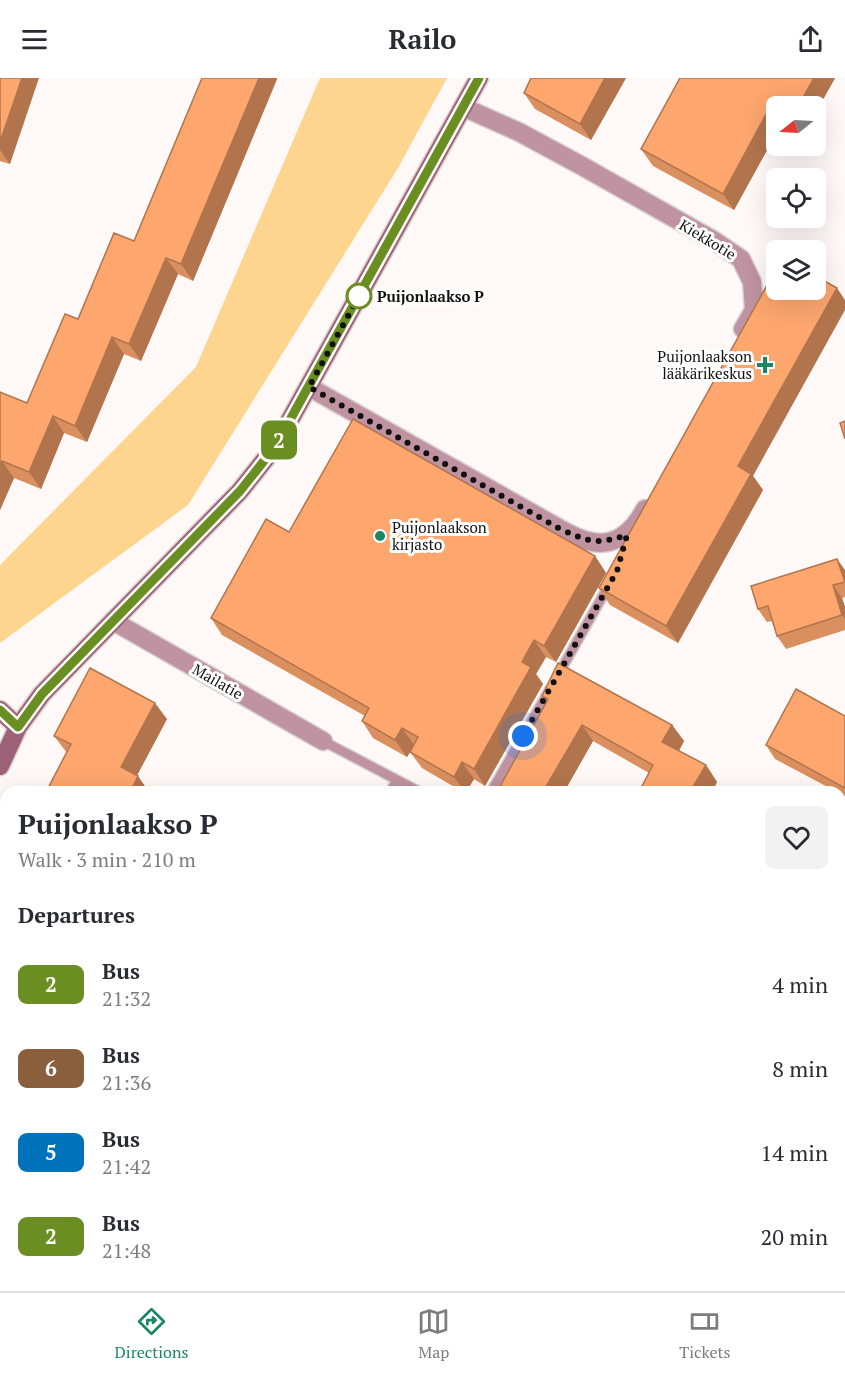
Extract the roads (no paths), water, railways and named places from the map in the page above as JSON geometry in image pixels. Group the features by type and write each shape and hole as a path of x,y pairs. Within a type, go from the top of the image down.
{"street":[{"path":"0,766 18,727 42,694 240,491 275,447 479,78"},
{"name":"Kiekkotie","path":"463,107 519,132 582,166 713,240 741,259 752,282 753,310 737,341"},
{"path":"309,387 562,530 590,542 625,539 638,522 654,492"},
{"name":"Mailatie","path":"113,621 323,741"},
{"path":"0,710 18,727"}],"lane":[{"path":"494,786 611,581"},
{"path":"323,741 408,786"},
{"path":"394,786 397,780"}],"place":[{"name":"Puijonlaakso P","path":"359,296"},
{"name":"Puijonlaakson lääkärikeskus","path":"765,365"},
{"name":"Puijonlaakson kirjasto","path":"380,536"}]}
